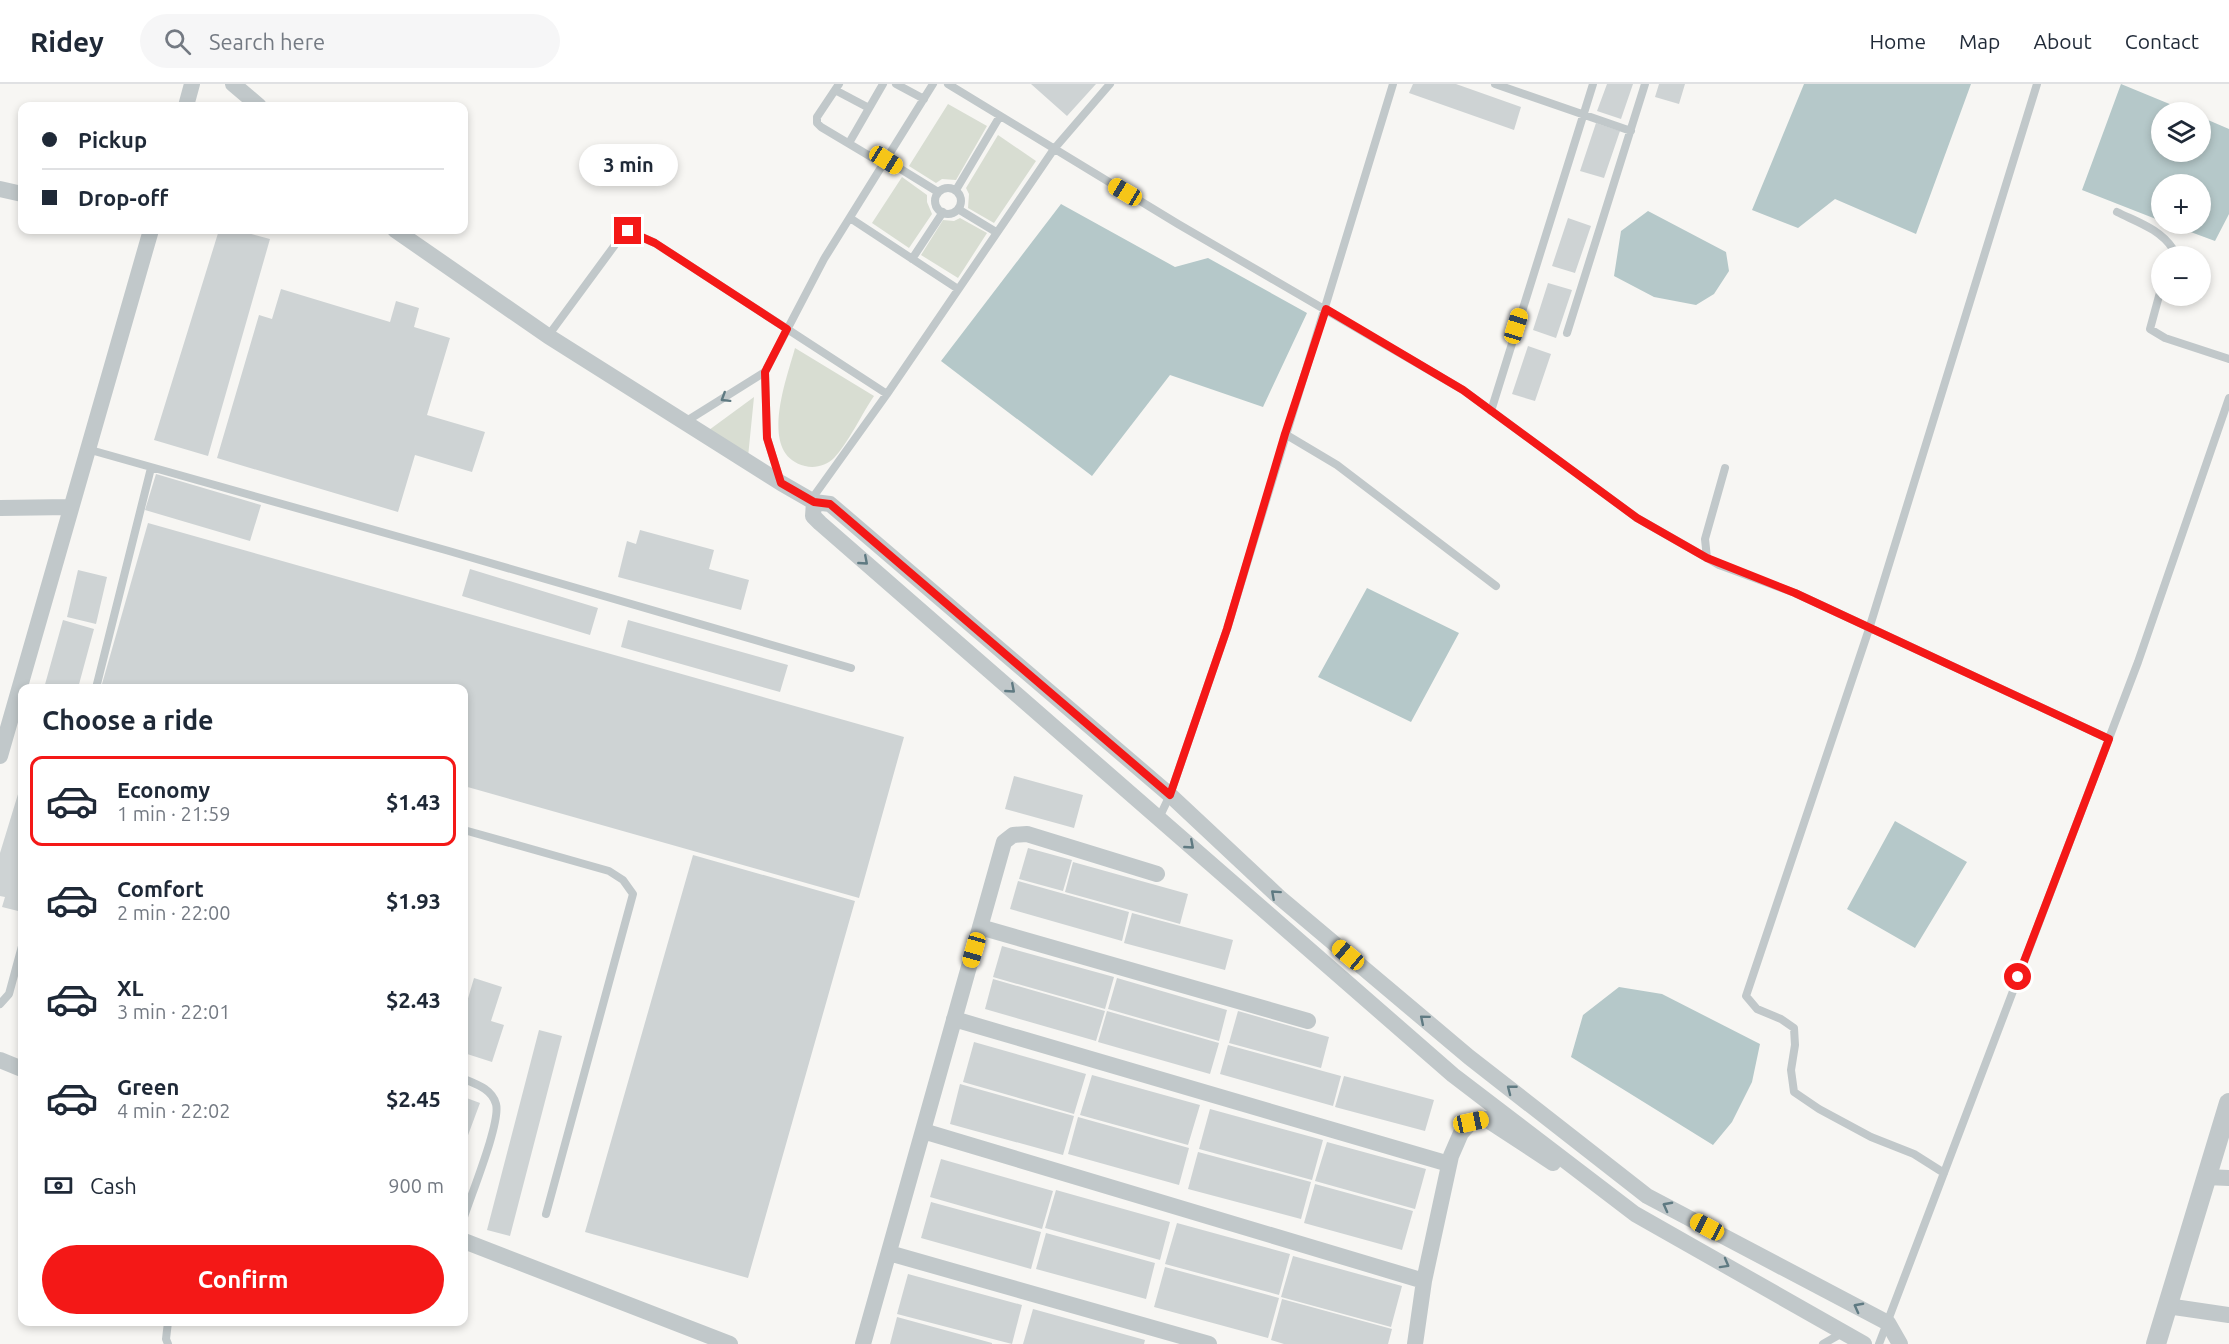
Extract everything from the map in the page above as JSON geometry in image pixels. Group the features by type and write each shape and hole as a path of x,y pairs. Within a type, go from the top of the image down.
{"street":[{"path":"187,102 192,84"},
{"path":"233,84 254,102"},
{"path":"0,189 18,193"},
{"path":"20,684 150,234"},
{"path":"401,234 548,336 781,483 813,501 830,504 1170,795 1279,897 1469,1057 1647,1196 1887,1323 1900,1344"},
{"path":"813,501 813,516 820,523 1453,1075 1635,1214 1864,1344"},
{"path":"0,508 70,507"},
{"path":"0,756 18,692"},
{"path":"863,1344 1004,842 1013,835 1027,834 1157,874"},
{"path":"980,927 1308,1021"},
{"path":"954,1019 1449,1164"},
{"path":"1453,1075 1469,1057"},
{"path":"0,1060 18,1067"},
{"path":"2156,1344 2229,1103"},
{"path":"1415,1344 1424,1281 1449,1164 1461,1133 1471,1122 1486,1119 1556,1165 1586,1175"},
{"path":"923,1131 1424,1281"},
{"path":"2206,1177 2229,1178"},
{"path":"468,1243 730,1344"},
{"path":"889,1253 1209,1344"},
{"path":"2167,1306 2229,1315"}],"lane":[{"path":"849,143 883,84"},
{"path":"896,84 924,99"},
{"path":"781,483 767,438 765,372 824,259 933,84"},
{"path":"948,84 1198,236 1463,390 1637,518 1707,558 1795,593 2109,739"},
{"path":"813,501 1054,149 1110,84"},
{"path":"1159,818 1170,795 1227,629 1393,84"},
{"path":"1495,84 1631,132"},
{"path":"1491,411 1593,84"},
{"path":"1567,333 1645,84"},
{"path":"1944,1173 1914,1154 1871,1137 1819,1109 1794,1092 1791,1070 1795,1046 1794,1028 1781,1019 1757,1009 1746,996 1869,629 2037,84"},
{"path":"869,108 837,87 817,117 817,123 820,127 938,192"},
{"path":"956,190 999,116"},
{"path":"938,192 948,188 956,190 960,197 958,209"},
{"path":"938,192 935,204 943,212 951,213 958,209"},
{"path":"958,209 996,232"},
{"path":"912,259 943,212"},
{"path":"2117,212 2153,229 2171,246"},
{"path":"850,218 958,289"},
{"path":"548,336 623,234 628,231 655,243 887,394"},
{"path":"2156,306 2150,329 2165,338 2229,359"},
{"path":"685,422 765,372"},
{"path":"1879,1344 2138,662 2229,398"},
{"path":"1285,434 1337,465 1496,586"},
{"path":"87,449 460,554 850,668"},
{"path":"97,684 151,468"},
{"path":"1707,558 1705,539 1725,468"},
{"path":"468,831 609,871 623,880 633,894 546,1214"},
{"path":"0,1004 9,994 18,961"},
{"path":"468,1080 480,1085 490,1093 496,1105 495,1123 468,1205"},
{"path":"168,1326 166,1339 168,1344"},
{"path":"1823,1344 1844,1332"}],"shaded area":[{"path":"1804,84 1971,84 1916,234 1835,199 1798,228 1752,210"},
{"path":"2121,84 2165,102 2151,102 2151,162 2211,162 2211,121 2229,129 2229,214 2215,241 2196,234 2211,234 2211,174 2151,174 2151,217 2082,190"},
{"path":"948,104 987,126 956,180 942,179 936,183 909,166"},
{"path":"998,135 1036,161 994,223 968,208 969,194 966,188"},
{"path":"902,177 927,195 932,214 909,248 872,223"},
{"path":"1061,204 1175,267 1208,258 1307,313 1263,407 1170,375 1092,476 941,361"},
{"path":"1648,211 1726,252 1729,271 1714,294 1696,305 1654,297 1614,276 1621,231"},
{"path":"960,218 987,233 958,278 921,255 943,220 954,221"},
{"path":"795,348 874,396 839,452 828,463 817,467 805,466 790,459 782,447 779,432 782,396"},
{"path":"754,397 748,457 709,430"},
{"path":"1367,588 1459,633 1411,722 1318,677"},
{"path":"1895,821 1967,862 1915,948 1847,909"},
{"path":"1619,987 1662,994 1760,1044 1752,1082 1732,1122 1713,1145 1571,1057 1583,1015"}],"building":[{"path":"1031,84 1096,84 1067,116"},
{"path":"1413,84 1456,84 1521,107 1514,130 1409,93"},
{"path":"1607,84 1633,84 1621,119 1597,111"},
{"path":"1659,84 1685,84 1679,104 1655,97"},
{"path":"1596,123 1620,131 1604,178 1580,171"},
{"path":"1568,218 1591,226 1575,273 1552,266"},
{"path":"218,234 251,234 270,239 208,456 154,440"},
{"path":"1548,283 1572,290 1556,338 1533,330"},
{"path":"281,289 390,322 396,301 419,308 414,327 450,338 427,415 485,432 472,472 415,455 398,512 217,458 259,315 272,319"},
{"path":"1528,346 1551,354 1535,401 1512,394"},
{"path":"156,474 261,505 250,541 145,510"},
{"path":"148,523 904,737 859,898 468,787 468,684 102,684"},
{"path":"640,530 714,550 709,569 749,580 741,610 618,577 627,541 636,544"},
{"path":"470,569 598,608 590,635 462,596"},
{"path":"78,570 107,577 96,624 67,617"},
{"path":"63,620 94,629 79,684 45,684"},
{"path":"628,620 788,665 780,692 621,647"},
{"path":"1014,776 1083,795 1074,828 1005,809"},
{"path":"18,794 18,911 2,907 5,897 0,896 0,853"},
{"path":"1028,848 1072,860 1063,891 1019,879"},
{"path":"693,855 855,901 748,1278 585,1232"},
{"path":"1073,862 1188,894 1180,924 1065,892"},
{"path":"1018,881 1129,912 1122,941 1010,909"},
{"path":"1132,913 1233,940 1225,970 1124,943"},
{"path":"1002,946 1114,977 1105,1009 993,977"},
{"path":"474,978 502,987 491,1021 504,1025 492,1062 468,1054 468,998"},
{"path":"1117,978 1227,1010 1219,1041 1108,1009"},
{"path":"993,979 1105,1011 1096,1041 985,1009"},
{"path":"1107,1011 1219,1043 1210,1074 1098,1042"},
{"path":"1238,1011 1329,1037 1321,1068 1229,1043"},
{"path":"539,1030 562,1036 510,1236 487,1230"},
{"path":"974,1042 1086,1074 1074,1114 963,1082"},
{"path":"1228,1045 1341,1076 1333,1106 1220,1074"},
{"path":"1092,1075 1200,1105 1188,1145 1080,1115"},
{"path":"1344,1076 1434,1100 1425,1131 1335,1107"},
{"path":"960,1084 1074,1116 1063,1155 950,1124"},
{"path":"468,1098 480,1103 468,1135"},
{"path":"1210,1109 1323,1140 1312,1180 1199,1149"},
{"path":"1078,1117 1189,1148 1179,1185 1068,1154"},
{"path":"1327,1142 1426,1169 1415,1209 1315,1181"},
{"path":"1198,1152 1311,1182 1301,1219 1188,1189"},
{"path":"941,1159 1053,1191 1042,1229 930,1197"},
{"path":"1315,1184 1413,1211 1402,1250 1304,1223"},
{"path":"1056,1190 1170,1222 1160,1260 1045,1228"},
{"path":"931,1202 1041,1232 1031,1269 921,1238"},
{"path":"1177,1223 1290,1254 1279,1295 1165,1264"},
{"path":"1046,1233 1155,1263 1146,1299 1036,1269"},
{"path":"1293,1256 1402,1286 1391,1327 1281,1297"},
{"path":"1165,1267 1279,1298 1268,1338 1154,1307"},
{"path":"908,1274 1022,1305 1012,1344 897,1314"},
{"path":"1282,1299 1392,1329 1388,1344 1284,1344 1271,1340"},
{"path":"1033,1309 1145,1340 1144,1344 1023,1344"},
{"path":"897,1317 992,1343 992,1344 890,1344"}],"route":[{"path":"628,231 655,243 787,329 765,372 767,438 781,483 814,502 830,504 1170,795 1227,629 1285,434 1326,309 1463,390 1637,518 1719,565 1795,593 2109,739 2018,977"}]}
